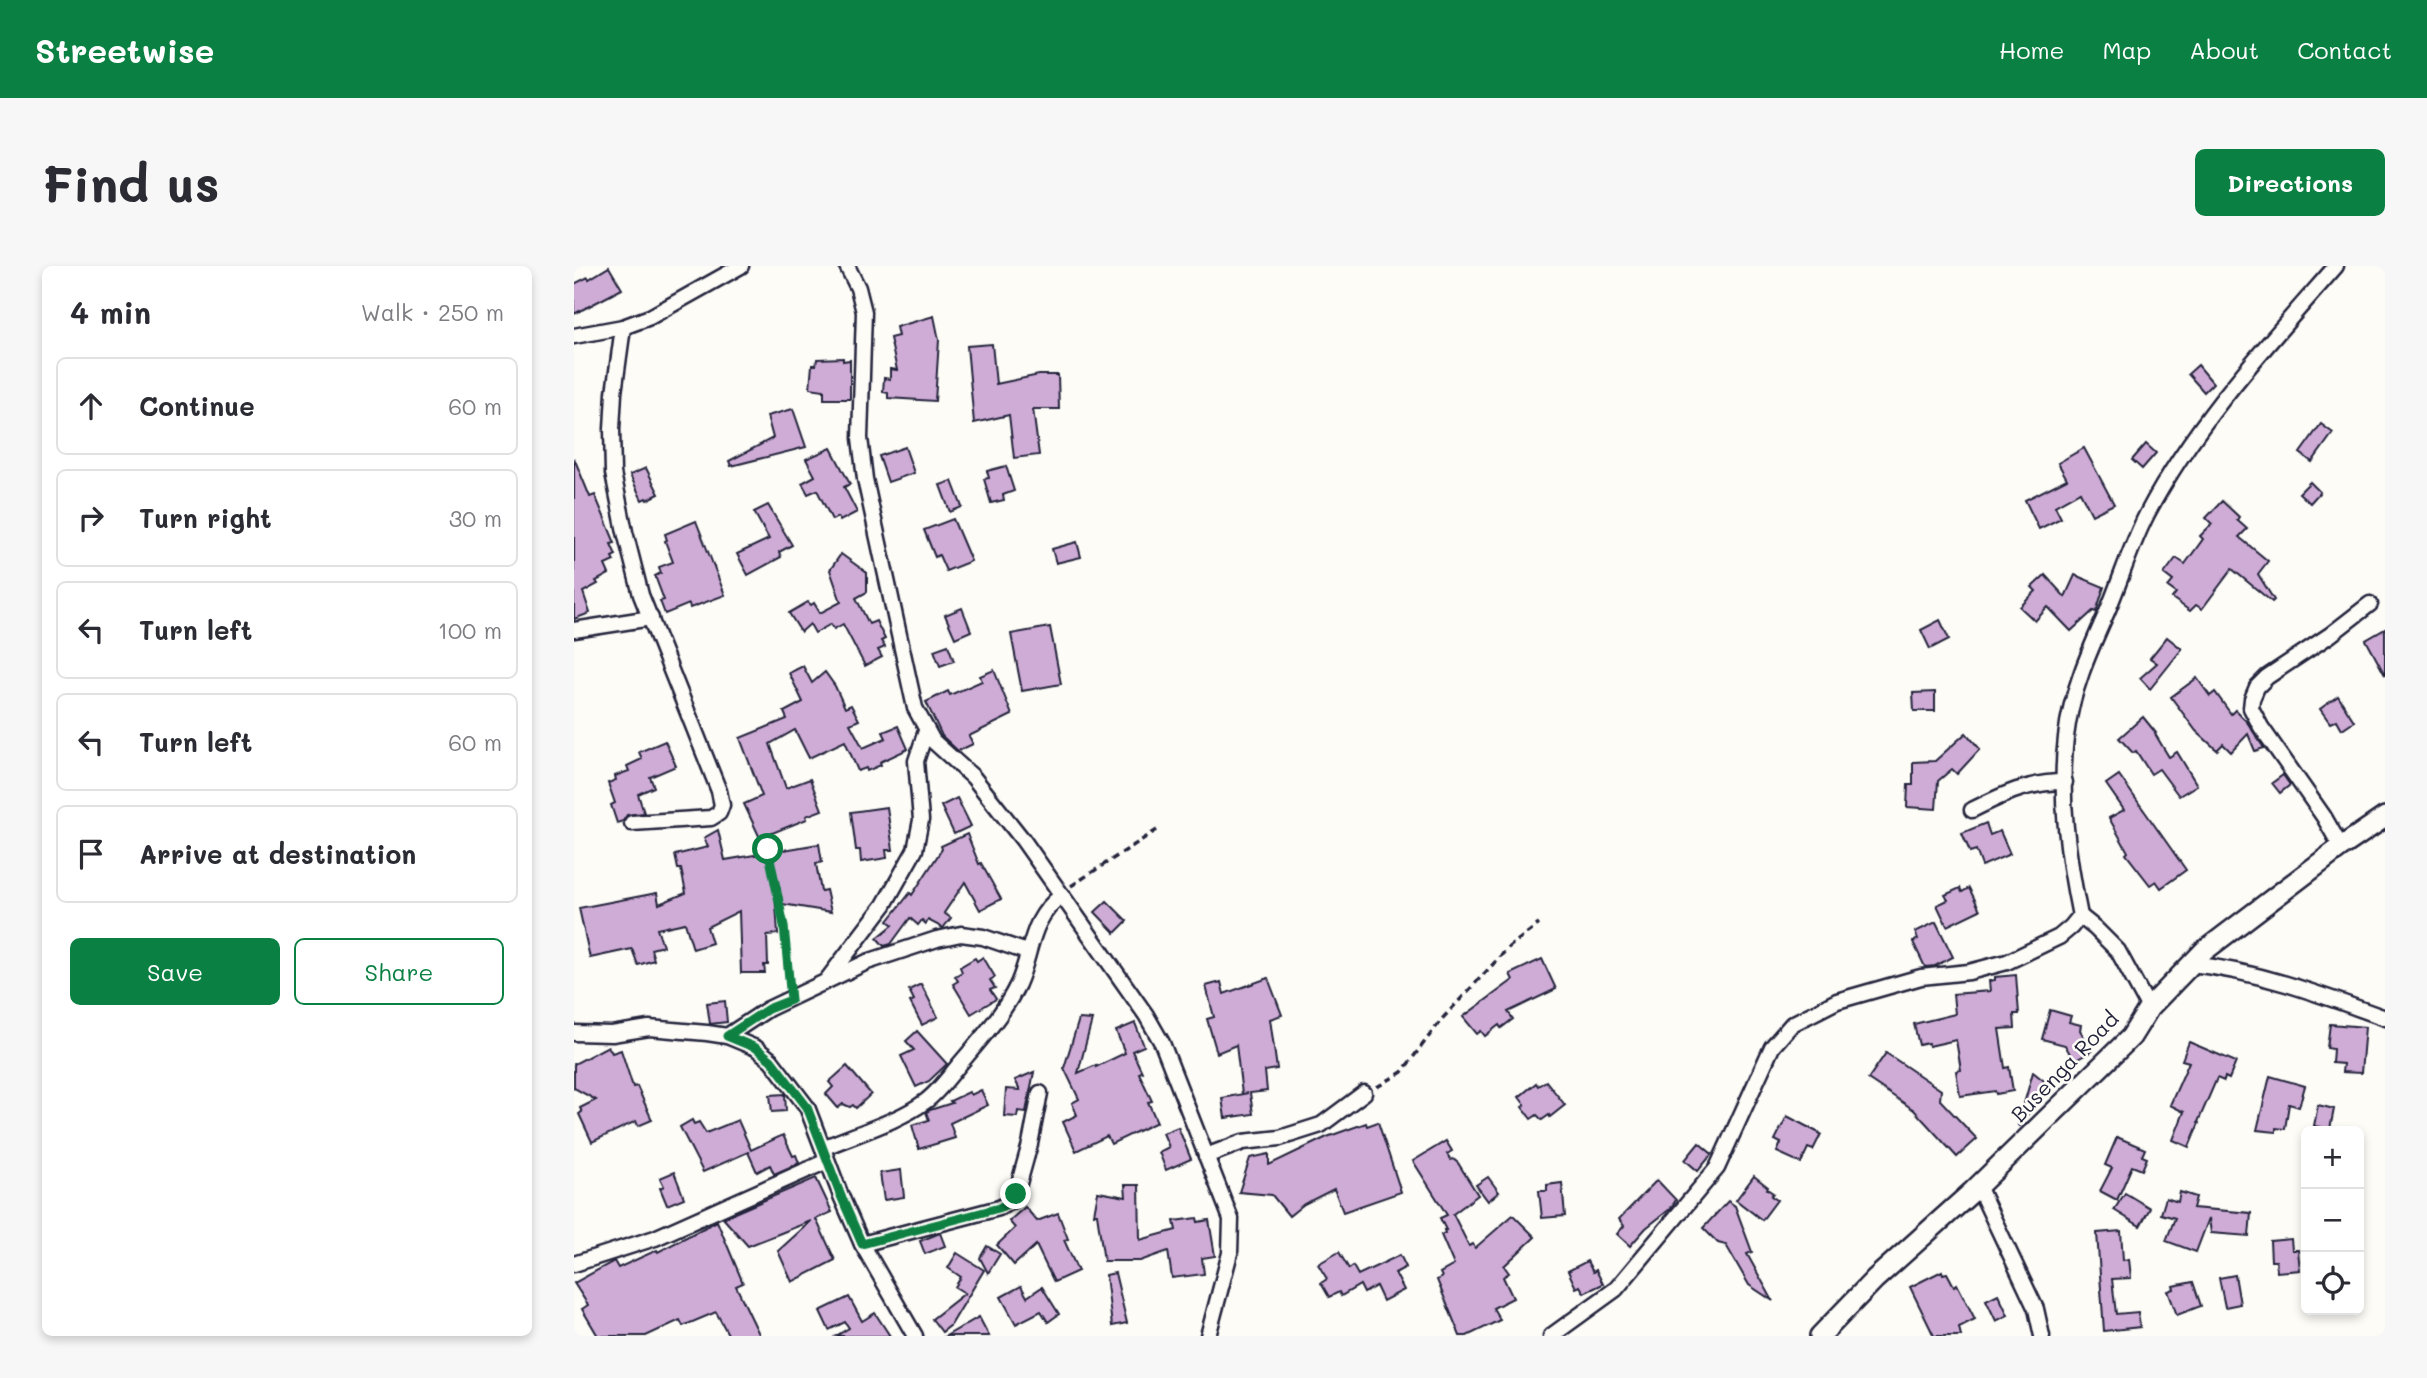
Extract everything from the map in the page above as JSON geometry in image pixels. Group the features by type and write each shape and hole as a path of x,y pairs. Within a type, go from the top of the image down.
{"street":[{"path":"574,336 624,327 678,303 741,266"},
{"path":"847,266 858,288 864,312 860,438 865,478 915,708 933,741 973,777 1024,840 1146,1014 1162,1043 1231,1219 1230,1253 1208,1336"},
{"path":"2149,1008 2118,951 2080,916 2069,860 2065,782 2066,737 2071,709 2084,664 2147,515 2184,454 2228,391 2336,266"},
{"path":"624,327 614,393 613,473 641,595 719,791 722,805 719,813 711,818 632,823"},
{"path":"2340,847 2324,817 2261,727 2251,708 2252,699 2257,687 2267,677 2330,635 2370,604"},
{"path":"574,630 651,618"},
{"path":"825,984 884,905 915,850 921,820 916,761 926,731"},
{"path":"1972,810 2025,786 2043,782 2065,782"},
{"name":"Busenga Road","path":"1820,1336 1875,1279 1979,1186 2131,1037 2149,1008 2204,951 2340,847 2385,817"},
{"path":"574,1264 655,1238 926,1101 1005,1008 1019,982 1041,915 1061,894"},
{"path":"1551,1336 1616,1289 1717,1168 1772,1047 1793,1024 1837,1001 1921,977 1969,972 2007,962 2059,937 2080,916"},
{"path":"727,1036 768,1009 867,962 950,936 983,937 1027,951"},
{"path":"2192,964 2230,968 2306,990 2385,1018"},
{"path":"574,1033 612,1034 649,1028 677,1029 727,1036 756,1048 780,1070 807,1107 862,1244 915,1336"},
{"path":"862,1244 999,1208 1012,1201 1027,1158 1040,1093"},
{"path":"1206,1156 1243,1142 1280,1138 1321,1125 1364,1093"},
{"path":"1979,1186 2036,1309 2042,1336"}],"path":[{"path":"1061,894 1157,830"},
{"path":"768,849 784,926 791,1000"},
{"path":"1364,1093 1402,1072 1442,1019 1509,947 1539,923"}],"building":[{"path":"609,267 622,289 574,314 574,284"},
{"path":"934,316 939,340 935,401 888,398 888,393 883,392 884,378 890,379 890,369 897,370 890,338 898,336 896,327"},
{"path":"992,344 996,384 1039,375 1058,375 1059,409 1033,409 1039,455 1014,458 1009,415 974,423 967,346"},
{"path":"843,358 843,361 850,360 850,399 824,399 824,390 810,388 812,365 816,365 817,359"},
{"path":"2198,365 2213,383 2204,392 2188,374"},
{"path":"793,409 806,447 731,466 729,461 773,438 767,416"},
{"path":"2321,424 2333,433 2312,462 2300,453"},
{"path":"2146,444 2156,453 2142,469 2132,460"},
{"path":"905,447 914,473 888,482 879,456"},
{"path":"831,448 850,484 844,487 857,512 840,521 838,517 832,520 817,490 808,494 802,483 815,476 806,459"},
{"path":"2084,448 2114,504 2092,515 2080,492 2055,506 2061,518 2039,529 2025,500 2067,479 2058,463"},
{"path":"574,458 590,497 595,495 615,543 611,544 616,555 612,557 614,561 605,565 609,574 583,592 590,613 574,619"},
{"path":"1006,466 1014,491 1003,495 1004,500 991,503 984,479 989,478 987,471"},
{"path":"646,468 659,494 642,500 630,475"},
{"path":"952,481 962,507 950,512 940,485"},
{"path":"2310,482 2320,492 2310,503 2299,493"},
{"path":"2222,501 2247,529 2239,537 2268,561 2258,574 2274,600 2272,602 2232,569 2202,609 2196,605 2190,611 2172,598 2176,593 2168,587 2173,581 2164,574 2176,558 2185,564 2203,539 2200,536 2212,524 2206,518"},
{"path":"768,505 792,545 779,552 781,557 748,575 737,554 769,539 754,512"},
{"path":"953,519 971,561 946,571 939,555 935,557 924,530"},
{"path":"696,521 725,595 690,608 689,604 665,614 660,601 664,600 655,576 661,573 659,567 673,562 665,534"},
{"path":"1077,542 1081,557 1056,563 1052,549"},
{"path":"841,554 867,573 867,592 856,598 869,624 876,621 885,639 881,641 885,647 878,650 882,657 865,666 843,624 834,629 831,624 815,633 810,624 801,632 789,613 808,602 811,605 814,603 820,613 841,602 830,570"},
{"path":"2045,575 2065,597 2075,575 2104,587 2096,612 2093,611 2071,631 2048,607 2035,621 2020,607 2036,591 2032,587"},
{"path":"962,608 971,631 955,638 945,615"},
{"path":"1940,620 1949,639 1930,649 1921,630"},
{"path":"1050,627 1061,684 1022,691 1011,634"},
{"path":"2385,629 2385,675 2366,640"},
{"path":"2167,637 2182,649 2150,689 2140,678 2157,663 2150,658"},
{"path":"948,645 954,661 940,666 934,650"},
{"path":"803,666 812,683 825,672 845,708 851,705 859,720 850,724 863,748 886,738 883,732 898,726 908,749 880,762 881,765 867,771 866,768 858,771 845,741 809,758 795,730 770,744 786,788 810,779 822,810 760,838 744,804 762,796 740,738 787,719 784,712 803,702 789,673"},
{"path":"994,670 1012,715 969,736 973,744 958,751 942,736 926,702 948,691 950,695 982,681 980,676"},
{"path":"2197,678 2210,696 2215,692 2231,714 2235,710 2247,722 2264,748 2255,751 2248,734 2231,752 2223,744 2217,750 2196,731 2171,697"},
{"path":"1935,692 1935,711 1914,711 1913,693"},
{"path":"2338,696 2354,721 2342,729 2337,720 2330,723 2320,709"},
{"path":"2143,717 2156,733 2169,757 2177,752 2197,785 2179,796 2159,769 2151,774 2136,751 2133,753 2119,738"},
{"path":"1966,733 1980,749 1957,774 1952,769 1938,781 1936,809 1907,807 1908,785 1913,785 1913,762 1935,761"},
{"path":"665,741 676,766 650,777 654,787 638,794 644,813 627,815 623,821 617,823 611,805 615,803 608,783 616,780 615,776 629,771 627,766 642,759 639,752"},
{"path":"2119,775 2186,870 2161,888 2156,881 2150,885 2126,854 2128,852 2109,818 2124,810 2106,784"},
{"path":"2283,775 2290,785 2280,793 2272,783"},
{"path":"957,798 971,826 954,834 941,806"},
{"path":"887,807 893,850 886,850 887,858 861,862 860,850 856,850 851,812"},
{"path":"1986,823 1990,835 2000,831 2010,854 1982,866 1976,850 1970,852 1962,833"},
{"path":"718,830 725,860 819,844 822,862 816,864 821,891 826,890 831,912 776,903 778,934 767,935 768,965 764,965 765,973 741,973 739,911 707,927 712,943 693,949 685,923 657,929 663,946 651,949 654,960 638,965 632,949 590,958 579,908 657,893 659,904 686,893 675,855 708,847 704,838"},
{"path":"967,834 979,864 981,863 1001,899 980,910 965,882 944,913 951,918 943,928 928,920 926,924 922,920 918,925 910,918 891,944 884,946 877,938 893,925 888,921 910,893 912,895 942,849 941,846"},
{"path":"1960,888 1962,892 1969,888 1980,910 1947,926 1937,905 1948,900 1945,895"},
{"path":"1107,901 1127,921 1115,933 1095,912"},
{"path":"1936,922 1953,957 1935,966 1925,967 1913,942 1918,939 1915,932"},
{"path":"983,957 995,977 990,980 995,988 990,990 996,999 971,1014 953,984 958,981 955,976 962,972 960,967 975,958 977,961"},
{"path":"1542,959 1556,989 1508,1012 1513,1019 1501,1028 1499,1025 1485,1036 1481,1031 1477,1034 1463,1017 1513,980 1510,974"},
{"path":"2016,975 2019,1014 2014,1014 2015,1028 1999,1029 2005,1068 2009,1067 2013,1091 1960,1096 1956,1071 1961,1070 1956,1040 1929,1046 1928,1043 1919,1045 1914,1024 1955,1014 1953,994 1990,991 1989,981 1995,980 1995,977"},
{"path":"1268,978 1282,1015 1270,1019 1277,1069 1265,1071 1267,1091 1250,1093 1253,1114 1225,1118 1222,1098 1248,1093 1242,1094 1236,1045 1217,1053 1207,1019 1214,1017 1206,986 1221,982 1224,994"},
{"path":"921,984 938,1017 922,1025 910,1002 914,1000 909,990"},
{"path":"725,1001 727,1022 710,1024 707,1003"},
{"path":"2050,1010 2071,1016 2069,1022 2081,1025 2080,1030 2092,1051 2074,1061 2065,1045 2042,1039"},
{"path":"1079,1019 1092,1020 1078,1073 1125,1053 1116,1031 1135,1023 1144,1046 1132,1051 1142,1072 1139,1073 1152,1101 1148,1102 1157,1122 1111,1144 1107,1136 1076,1151 1063,1122 1077,1115 1072,1103 1079,1099 1064,1068"},
{"path":"2330,1024 2365,1027 2361,1073 2342,1072 2343,1064 2332,1063 2333,1049 2327,1048"},
{"path":"917,1031 947,1064 929,1081 916,1087 901,1056 914,1050 906,1041"},
{"path":"2189,1042 2236,1062 2229,1079 2225,1077 2224,1081 2217,1078 2189,1147 2173,1140 2184,1112 2170,1105 2189,1062 2182,1060"},
{"path":"608,1046 612,1053 621,1050 633,1087 637,1086 652,1120 638,1126 636,1121 592,1142 579,1114 582,1112 580,1108 596,1100 574,1088 574,1064"},
{"path":"1886,1053 1941,1090 1940,1100 1977,1139 1957,1157 1914,1110 1868,1079"},
{"path":"847,1066 871,1094 856,1108 843,1104 838,1108 826,1094 833,1087 829,1082"},
{"path":"1034,1072 1026,1112 1018,1111 1017,1117 1004,1116 1006,1089 1020,1090 1015,1080"},
{"path":"2033,1072 2049,1085 2019,1126 2018,1125"},
{"path":"2270,1076 2305,1086 2299,1107 2289,1104 2285,1129 2276,1128 2276,1132 2257,1130"},
{"path":"1546,1081 1565,1105 1550,1117 1549,1115 1542,1120 1537,1115 1531,1119 1522,1107 1525,1105 1519,1097 1536,1083 1538,1086"},
{"path":"981,1090 988,1105 950,1123 955,1138 919,1149 912,1125 929,1120 926,1112 952,1103 950,1101 969,1092 971,1095"},
{"path":"785,1094 786,1111 772,1112 770,1095"},
{"path":"2318,1105 2334,1109 2331,1126 2314,1126"},
{"path":"1787,1116 1821,1134 1813,1150 1808,1148 1801,1163 1777,1152 1781,1143 1775,1140"},
{"path":"692,1120 694,1124 699,1122 706,1133 738,1120 751,1150 783,1135 799,1163 774,1174 770,1165 757,1172 748,1152 703,1172 680,1127"},
{"path":"1378,1122 1401,1192 1343,1212 1334,1189 1304,1204 1289,1216 1272,1195 1239,1192 1250,1158 1269,1154 1269,1165 1327,1137 1366,1123 1367,1126"},
{"path":"1178,1127 1191,1159 1166,1170 1159,1152 1169,1147 1163,1133"},
{"path":"2117,1137 2145,1149 2142,1156 2147,1158 2142,1170 2132,1166 2117,1200 2100,1191 2112,1168 2105,1165"},
{"path":"1446,1141 1452,1151 1447,1154 1451,1160 1458,1163 1478,1195 1453,1214 1469,1246 1473,1244 1475,1248 1513,1215 1535,1237 1504,1266 1509,1273 1503,1277 1513,1298 1493,1308 1500,1320 1467,1336 1460,1336 1437,1280 1442,1277 1440,1273 1454,1265 1441,1235 1446,1230 1440,1218 1447,1215 1413,1161"},
{"path":"1699,1143 1712,1154 1698,1171 1685,1160"},
{"path":"901,1170 904,1197 884,1200 880,1173"},
{"path":"674,1172 684,1198 667,1205 660,1188 664,1186 660,1178"},
{"path":"1754,1176 1768,1187 1773,1193 1771,1196 1777,1200 1762,1220 1736,1200"},
{"path":"1488,1177 1499,1192 1488,1201 1476,1185"},
{"path":"816,1178 832,1212 816,1219 835,1260 792,1282 778,1251 811,1221 748,1246 723,1218"},
{"path":"1657,1180 1676,1200 1670,1209 1646,1228 1630,1246 1617,1234 1624,1226 1619,1219"},
{"path":"1562,1183 1565,1216 1542,1218 1539,1191 1547,1191 1547,1185"},
{"path":"1125,1185 1139,1185 1140,1240 1176,1230 1174,1221 1197,1218 1198,1222 1209,1220 1215,1256 1202,1258 1204,1274 1172,1278 1168,1251 1140,1261 1104,1261 1097,1214 1094,1214 1098,1192 1126,1197"},
{"path":"2180,1192 2196,1197 2193,1208 2251,1213 2249,1236 2211,1233 2209,1218 2196,1252 2166,1241 2175,1218 2161,1214 2166,1198 2178,1202"},
{"path":"2125,1193 2150,1208 2140,1226 2114,1210"},
{"path":"1728,1201 1735,1206 1752,1252 1747,1254 1773,1301 1749,1285 1726,1245 1718,1243 1703,1228"},
{"path":"1025,1207 1037,1221 1058,1213 1068,1239 1064,1240 1078,1271 1054,1282 1036,1245 1014,1265 997,1245 1015,1228 1009,1221"},
{"path":"717,1221 743,1283 736,1286 760,1336 729,1336 716,1312 683,1326 680,1320 646,1336 598,1336 582,1309 588,1305 574,1283 614,1261 618,1268 657,1250 658,1252"},
{"path":"2121,1231 2123,1260 2129,1259 2131,1278 2112,1279 2116,1314 2138,1312 2140,1327 2104,1331 2097,1233"},
{"path":"940,1233 945,1246 925,1254 920,1241"},
{"path":"2291,1239 2292,1250 2298,1250 2300,1270 2277,1272 2276,1261 2271,1261 2270,1241"},
{"path":"987,1246 1000,1254 988,1273 980,1258"},
{"path":"1339,1252 1349,1269 1353,1266 1358,1275 1400,1255 1406,1267 1395,1273 1404,1290 1383,1301 1376,1286 1364,1293 1360,1285 1341,1296 1339,1292 1329,1297 1321,1283 1327,1279 1318,1264"},
{"path":"957,1253 984,1270 951,1325 942,1332 932,1319 965,1293 955,1287 961,1277 948,1268"},
{"path":"1587,1261 1593,1272 1596,1270 1603,1284 1584,1293 1580,1286 1576,1288 1568,1271"},
{"path":"1942,1271 1943,1274 1947,1273 1954,1286 1957,1284 1975,1319 1959,1327 1961,1336 1934,1336 1910,1287"},
{"path":"1115,1273 1127,1323 1112,1326 1106,1275"},
{"path":"2235,1275 2240,1304 2225,1307 2219,1278"},
{"path":"2193,1282 2201,1306 2177,1315 2168,1291 2174,1289 2173,1286"},
{"path":"1021,1286 1027,1297 1042,1287 1059,1314 1048,1322 1041,1311 1016,1324 1001,1297"},
{"path":"1998,1294 2008,1315 1996,1321 1986,1300"},
{"path":"849,1297 862,1321 875,1313 890,1336 836,1336 849,1328 845,1322 829,1330 820,1311"},
{"path":"979,1317 989,1336 946,1336"}],"route":[{"path":"768,849 780,895 791,1000 768,1009 727,1036 756,1048 771,1060 807,1107 862,1244 999,1208 1012,1201 1016,1194"}]}
